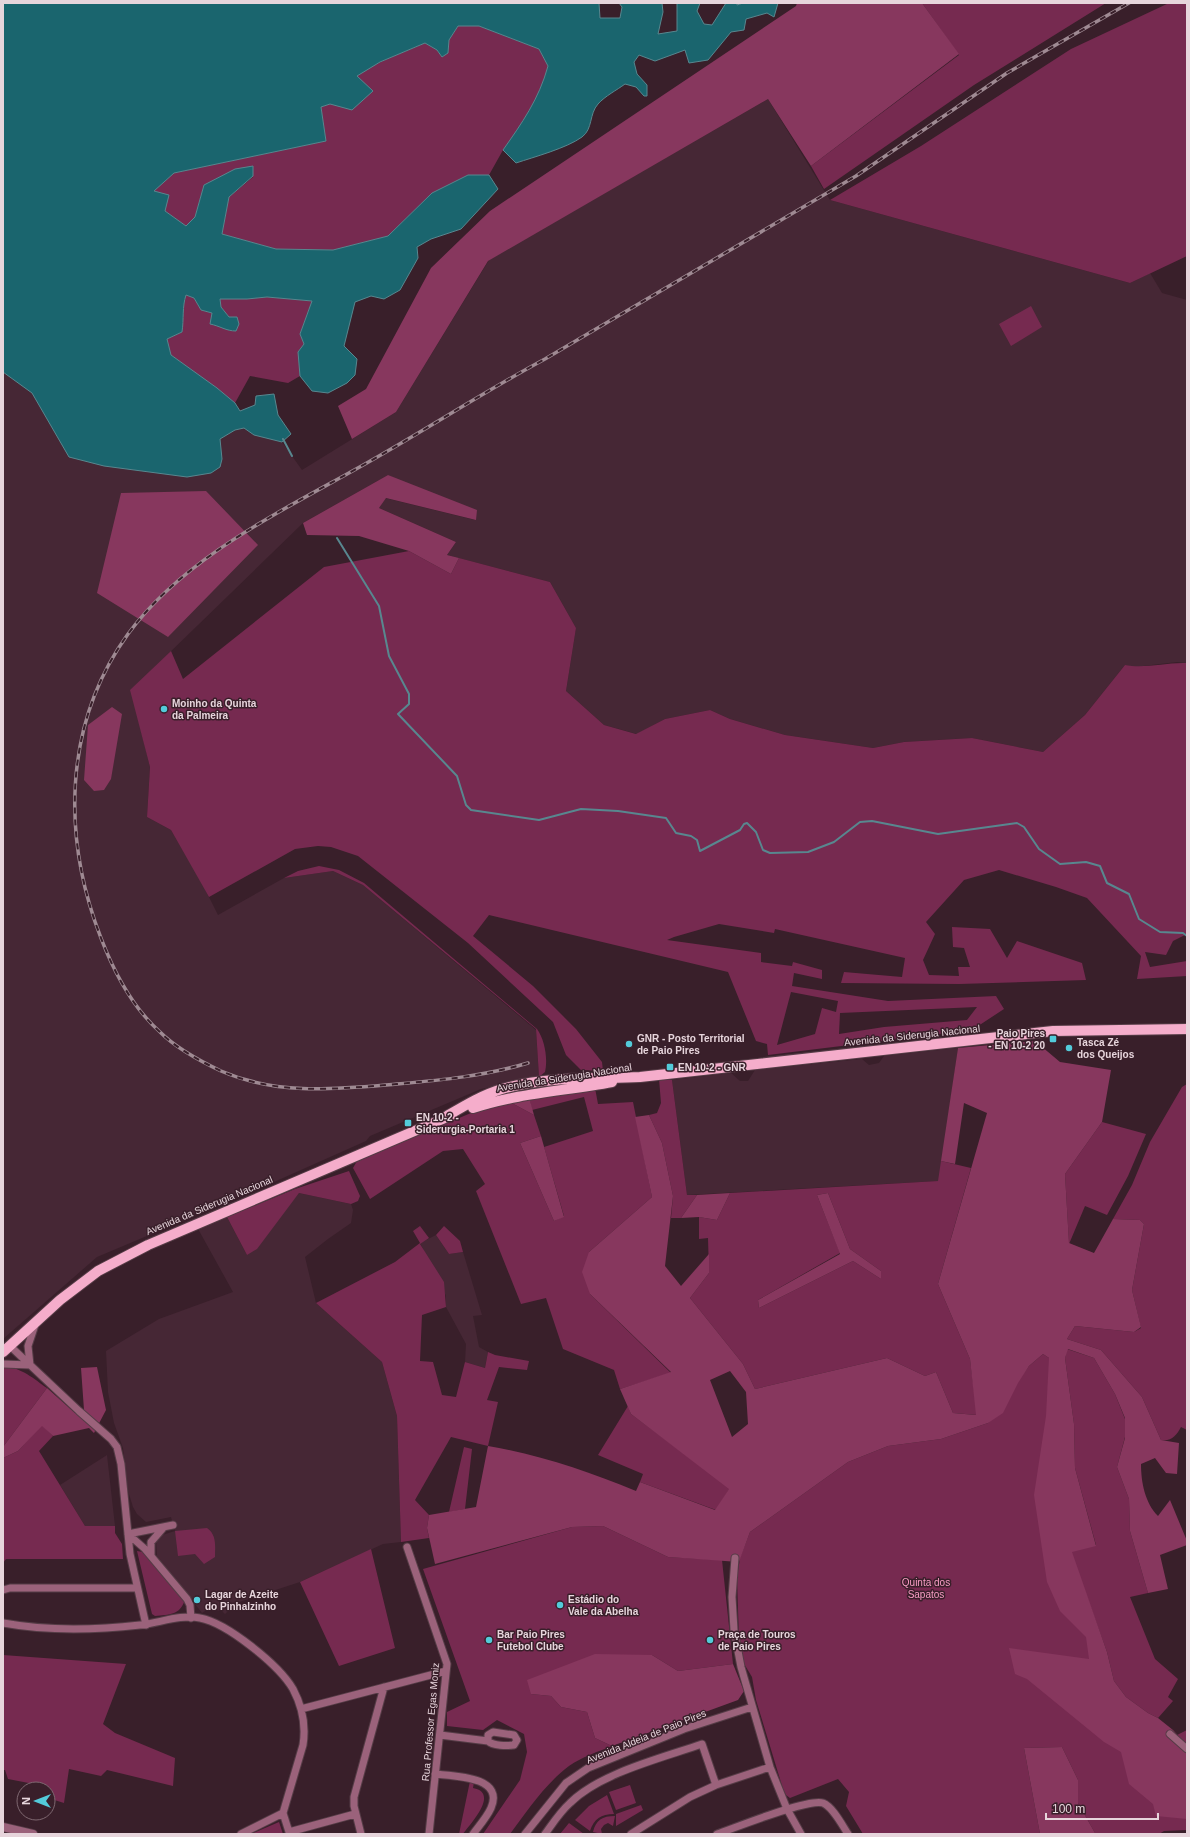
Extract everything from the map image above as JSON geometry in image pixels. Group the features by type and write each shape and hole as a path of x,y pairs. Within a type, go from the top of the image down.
{"main road":[{"name":"Avenida da Siderugia Nacional","path":"6,1349 60,1300 98,1271 148,1245 447,1116 497,1100 640,1077 1053,1031 1187,1029"}],"street":[{"path":"30,1365 28,1346 32,1330 37,1321"},
{"path":"6,1349 30,1365 111,1439 116,1447 121,1464 130,1554 136,1588 146,1625"},
{"path":"3,1364 30,1365"},
{"path":"128,1534 173,1525"},
{"path":"151,1556 151,1542 165,1527"},
{"path":"128,1534 142,1546 187,1599 191,1618"},
{"path":"130,1554 132,1550 142,1546"},
{"name":"Rua Professor Egas Moniz","path":"408,1547 445,1656 446,1671 429,1834"},
{"path":"735,1558 732,1597 734,1630 752,1707 770,1768 787,1810 801,1834"},
{"path":"3,1590 10,1588 136,1588"},
{"path":"3,1623 41,1628 115,1628 191,1618 201,1618 214,1623 246,1641 288,1681 301,1709 305,1734 304,1745 283,1812 289,1832 355,1814"},
{"path":"301,1709 446,1671"},
{"path":"361,1834 355,1814 354,1797 384,1687"},
{"name":"Avenida Aldeia de Paio Pires","path":"525,1834 566,1783 588,1768 684,1729 752,1707"},
{"path":"1170,1734 1187,1749"},
{"path":"440,1735 488,1741"},
{"path":"545,1834 570,1802 587,1789 605,1779 702,1744 716,1785"},
{"path":"631,1834 690,1797 716,1785 770,1768"},
{"path":"435,1774 479,1780 488,1787 492,1797 491,1810 473,1834"},
{"path":"717,1834 787,1810 815,1803 824,1804 831,1810 848,1834"},
{"path":"240,1834 283,1812"},
{"path":"3,1828 33,1834"}],"shaded area":[{"path":"797,3 922,3 959,54 811,166 768,99 488,261 396,412 352,439 338,406 366,389 431,268 490,211 796,6"},
{"path":"768,99 830,200 1130,283 1150,273 1162,293 1187,300 1187,663 1177,662 1135,667 1125,665 1085,715 1043,752 972,738 904,742 873,748 785,735 730,719 710,710 665,719 637,734 604,725 566,691 576,628 550,582 447,555 456,542 379,508 385,498 475,520 388,475 303,523 131,690 150,767 147,817 171,830 202,883 218,915 284,878 333,871 363,885 536,1030 539,1077 481,1089 370,1136 366,1141 256,1190 97,1257 3,1339 3,372 32,392 104,466 187,477 211,473 222,459 220,439 235,430 244,428 254,435 282,442 302,470 396,412 489,260"},
{"path":"388,475 477,510 476,520 386,498 379,508 456,542 447,555 459,558 451,574 409,551 359,536 307,535 303,523"},
{"path":"206,491 258,545 168,637 97,593 121,493"},
{"path":"112,707 122,714 111,779 104,790 94,791 84,780 88,725"},
{"path":"1035,1041 1060,1062 1111,1070 1102,1122 1065,1174 1069,1243 1094,1253 1113,1219 1140,1220 1144,1224 1132,1290 1141,1327 1134,1332 1075,1326 1067,1339 1101,1350 1142,1397 1161,1440 1179,1443 1177,1474 1166,1473 1155,1458 1141,1464 1141,1471 1143,1485 1150,1505 1158,1516 1170,1500 1187,1541 1187,1545 1160,1555 1168,1589 1148,1593 1130,1531 1129,1499 1117,1467 1125,1438 1125,1418 1115,1394 1094,1358 1068,1349 1065,1358 1074,1424 1075,1468 1096,1546 1072,1552 1107,1652 1114,1681 1126,1697 1148,1713 1158,1718 1173,1730 1187,1746 1187,1819 1156,1816 1153,1804 1129,1784 1121,1752 1104,1742 1027,1679 1015,1674 1009,1648 1089,1659 1086,1637 1060,1611 1047,1582 1034,1495 1046,1416 1049,1358 1043,1354 1029,1366 1018,1383 1003,1413 988,1423 941,1439 888,1446 848,1462 750,1532 739,1562 668,1557 603,1526 572,1527 435,1564 427,1528 429,1515 476,1507 488,1446 563,1464 636,1491 640,1482 715,1510 729,1489 631,1414 620,1389 671,1372 590,1294 582,1272 589,1252 652,1197 635,1117 649,1115 662,1143 673,1196 665,1266 681,1286 709,1254 709,1273 690,1298 743,1364 755,1389 887,1358 925,1376 936,1372 953,1413 976,1415 970,1359 938,1284 987,1113 964,1103 955,1164 941,1161 958,1048","holes":["730,1371 746,1392 748,1424 732,1437 710,1380"]},
{"path":"958,1048 939,1181 687,1195 672,1080 731,1073 740,1081 748,1081 755,1070 862,1059 869,1065 879,1063 884,1056"},
{"path":"529,1097 534,1115 508,1101"},
{"path":"541,1136 564,1217 554,1221 520,1143"},
{"path":"299,1193 351,1204 353,1210 351,1223 305,1257 316,1303 382,1362 397,1416 401,1542 383,1544 300,1582 236,1603 225,1614 222,1611 208,1609 202,1613 157,1556 156,1540 159,1536 175,1531 171,1517 146,1522 137,1514 133,1507 128,1491 123,1448 114,1423 108,1392 106,1351 159,1319 233,1292 197,1227 227,1217 247,1255"},
{"path":"730,1193 717,1220 699,1217 681,1218 697,1195"},
{"path":"828,1193 850,1249 881,1271 881,1279 853,1261 759,1308 758,1300 840,1254 817,1195"},
{"path":"436,1235 449,1254 463,1252 482,1315 473,1316 479,1347 488,1352 485,1368 465,1362 466,1344 446,1307 446,1296 420,1243"},
{"path":"97,1367 106,1410 94,1433 89,1428 53,1436 42,1426 18,1451 3,1458 3,1447 47,1388 75,1413 84,1410 81,1368"},
{"path":"107,1455 115,1526 85,1526 60,1485"},
{"path":"595,1654 652,1655 678,1671 733,1664 744,1691 738,1700 612,1746 595,1738 587,1712 561,1707 551,1696 531,1694 527,1680"},
{"path":"1062,1747 1078,1780 1078,1803 1095,1833 1040,1834 1024,1748"}],"green space":[{"path":"922,3 1106,3 974,85 824,189 811,166 959,55"},
{"path":"1169,3 1187,3 1187,256 1130,283 830,200 921,146 1071,49"},
{"path":"458,26 479,26 539,49 548,66 541,89 527,118 503,150 489,175 468,175 432,193 388,236 333,250 276,249 222,234 229,197 253,177 253,166 204,185 195,217 186,227 165,211 153,191 174,173 326,141 321,107 332,101 353,79 374,66 425,43 437,50 442,57 448,53 449,40"},
{"path":"186,295 194,298 201,310 212,313 224,328 231,331 236,331 237,317 229,317 221,307 220,299 267,297 312,301 300,334 304,344 298,352 300,376 288,383 250,376 235,403 171,355 167,339 182,332"},
{"path":"1031,306 1042,327 1011,346 999,324"},
{"path":"409,551 451,574 459,558 550,582 576,628 566,691 604,725 636,734 665,719 710,710 730,719 785,735 873,748 904,742 972,738 1043,752 1085,715 1125,665 1148,666 1171,663 1187,663 1187,934 1173,941 1166,955 1145,952 1150,967 1187,961 1187,976 1137,979 1141,956 1087,898 999,870 964,880 926,922 935,934 923,960 929,975 959,976 958,967 970,967 964,948 953,947 952,927 990,929 1007,958 1017,941 1082,963 1086,980 959,984 841,983 844,972 902,977 905,958 775,929 774,933 719,924 667,940 761,953 761,962 792,966 793,962 822,970 822,979 794,973 792,986 888,1001 996,996 1004,1009 972,1030 768,1055 767,1044 756,1041 728,972 489,915 473,936 533,986 576,1029 602,1062 603,1071 581,1070 566,1055 553,1022 468,943 358,856 331,847 318,846 295,849 209,897 171,830 147,817 150,767 130,690 171,651 183,679 324,567","holes":["791,992 838,1001 836,1012 822,1008 815,1034 777,1045","977,1007 967,1020 884,1027 839,1034 840,1013"]},
{"path":"319,866 339,870 364,883 537,1029 540,1033 545,1050 545,1072 539,1077 536,1029 363,885 333,871 284,878 298,871"},
{"path":"659,1079 672,1080 687,1195 697,1195 681,1218 671,1218 673,1196 662,1143 649,1115 657,1113 661,1103"},
{"path":"1187,1084 1187,1430 1181,1427 1178,1433 1171,1439 1161,1440 1142,1397 1101,1350 1067,1339 1075,1326 1134,1332 1141,1328 1132,1290 1144,1224 1140,1220 1113,1219 1132,1185 1150,1142 1182,1087"},
{"path":"595,1088 598,1104 633,1102 652,1197 589,1252 590,1294 671,1373 620,1389 614,1370 563,1349 546,1298 521,1304 476,1191 485,1184 463,1149 443,1151 370,1199 353,1168 357,1161 490,1105 508,1101 534,1115 541,1136 520,1143 554,1221 564,1216 544,1147 593,1131 584,1097 532,1110 529,1097"},
{"path":"1102,1122 1146,1134 1128,1176 1107,1215 1085,1206 1069,1244 1065,1174"},
{"path":"941,1161 971,1168 938,1284 970,1359 977,1415 953,1413 936,1372 925,1376 887,1358 755,1389 743,1364 690,1298 709,1273 708,1238 699,1239 699,1217 717,1220 730,1193 938,1181","holes":["828,1193 850,1249 881,1271 881,1279 853,1261 759,1308 758,1300 840,1253 817,1195"]},
{"path":"349,1171 360,1196 358,1201 351,1204 299,1193 257,1249 247,1255 227,1217 295,1189"},
{"path":"420,1226 429,1238 420,1244 444,1282 446,1307 422,1315 420,1361 433,1362 442,1395 456,1397 465,1362 485,1368 488,1352 495,1355 529,1361 527,1370 499,1367 487,1400 498,1402 488,1446 451,1437 415,1500 429,1515 427,1528 429,1538 401,1542 397,1416 382,1362 316,1303 395,1262 420,1243 413,1231"},
{"path":"444,1226 460,1241 463,1252 449,1254 436,1235"},
{"path":"1067,1349 1094,1358 1115,1394 1125,1419 1125,1437 1117,1467 1129,1499 1130,1531 1148,1593 1130,1597 1155,1659 1178,1679 1168,1697 1173,1701 1158,1718 1148,1713 1126,1697 1114,1681 1107,1652 1071,1551 1096,1545 1075,1468 1074,1424 1065,1358"},
{"name":"Quinta dos Sapatos","path":"1043,1354 1049,1358 1059,1523 1106,1688 1187,1755 1187,1830 1164,1831 1159,1834 1092,1834 1095,1833 1078,1803 1078,1780 1062,1747 1024,1748 1040,1834 863,1834 846,1806 849,1792 838,1779 790,1798 786,1795 783,1789 756,1700 752,1677 743,1662 739,1641 737,1577 740,1558 750,1532 848,1462 888,1446 941,1439 988,1423 1029,1366"},
{"path":"3,1367 9,1367 21,1371 47,1388 3,1447"},
{"path":"628,1406 631,1414 730,1488 716,1510 640,1482 643,1474 598,1455"},
{"path":"42,1425 53,1436 39,1451 85,1526 115,1526 115,1533 122,1544 123,1559 6,1559 3,1563 3,1458 18,1451"},
{"path":"464,1447 472,1449 465,1509 449,1512"},
{"path":"603,1526 668,1557 722,1560 733,1664 678,1671 652,1655 531,1694 551,1696 561,1707 587,1712 595,1738 612,1746 579,1760 560,1773 537,1798 510,1834 483,1834 520,1780 527,1752 524,1734 497,1720 483,1730 447,1726 447,1712 470,1701 423,1569 572,1527"},
{"path":"207,1528 214,1537 215,1557 204,1564 195,1554 178,1556 175,1531"},
{"path":"371,1549 395,1648 339,1666 300,1582"},
{"path":"137,1551 143,1552 185,1600 177,1612 155,1616 152,1614"},
{"path":"3,1655 126,1664 103,1724 115,1733 175,1758 173,1786 107,1770 101,1776 69,1769 64,1803 56,1800 56,1781 18,1781 8,1779 5,1770 3,1770"},
{"path":"1187,1730 1187,1746 1177,1735"},
{"path":"470,1781 474,1782 473,1788 481,1791 484,1796 484,1802 481,1809 463,1834 459,1834"},
{"path":"630,1785 636,1803 616,1810 609,1792"},
{"path":"607,1795 614,1814 602,1816 596,1820 590,1831 575,1820 589,1806"},
{"path":"641,1805 643,1810 616,1826 616,1814"},
{"path":"615,1816 613,1826 608,1823 604,1825 601,1829 602,1834 593,1832 596,1824 600,1820 606,1817"},
{"path":"279,1822 283,1834 251,1834"},
{"path":"569,1823 584,1834 560,1834"}],"water":[{"path":"3,3 599,3 600,18 620,18 622,7 619,3 662,3 663,12 658,34 677,31 677,3 700,3 697,11 704,24 712,25 726,3 737,3 737,5 743,3 778,3 774,17 767,13 746,19 744,30 731,32 708,60 689,63 685,50 655,61 639,55 634,62 637,74 647,85 647,96 644,96 636,87 625,84 598,104 593,112 590,126 582,137 559,148 516,163 503,150 535,100 548,66 539,49 479,26 458,26 449,40 448,53 442,57 437,50 425,43 380,62 357,76 373,91 352,110 330,104 321,107 326,141 174,173 154,191 169,195 165,211 186,226 195,217 204,185 235,169 253,166 253,176 229,197 222,234 276,249 333,250 388,236 432,193 468,175 489,175 498,189 461,229 431,239 417,247 418,258 400,290 384,299 371,296 355,302 344,346 357,359 355,375 347,383 328,393 312,391 300,376 298,352 304,344 300,334 312,301 267,297 220,299 221,307 229,317 237,317 239,324 236,331 210,324 212,313 201,310 194,298 186,295 182,332 167,339 171,355 217,388 235,403 240,411 255,405 256,396 274,394 278,415 291,434 282,442 254,435 244,428 235,430 220,439 222,459 220,467 211,473 187,477 104,466 69,457 32,393 3,372"}],"waterway":[{"path":"283,439 292,456"},
{"path":"337,538 379,606 389,656 409,694 409,704 398,714 457,776 466,805 471,810 539,820 581,809 618,811 666,818 676,833 691,836 697,840 700,851 740,830 744,824 747,823 756,832 763,850 770,853 808,852 834,842 860,822 872,821 938,834 1017,823 1024,827 1039,849 1060,864 1086,862 1100,866 1107,883 1129,894 1139,919 1160,932 1183,933 1187,936"}],"railway":[{"path":"528,1063 480,1074 430,1081 330,1089 308,1089 265,1084 243,1079 221,1071 181,1049 160,1032 132,1000 112,964 88,900 80,861 75,822 76,782 81,743 91,705 107,669 128,634 152,605 180,579 211,555 244,533 400,444 856,176 1007,73 1129,3"}],"place":[{"name":"Moinho da Quinta da Palmeira","path":"164,709"},
{"name":"Paio Pires - EN 10-2 20","path":"1053,1039"},
{"name":"GNR - Posto Territorial de Paio Pires","path":"629,1044"},
{"name":"Tasca Zé dos Queijos","path":"1069,1048"},
{"name":"EN 10-2 - GNR","path":"670,1067"},
{"name":"EN 10-2 - Siderurgia-Portaria 1","path":"408,1123"},
{"name":"Lagar de Azeite do Pinhalzinho","path":"197,1600"},
{"name":"Estádio do Vale da Abelha","path":"560,1605"},
{"name":"Bar Paio Pires Futebol Clube","path":"489,1640"},
{"name":"Praça de Touros de Paio Pires","path":"710,1640"}]}
